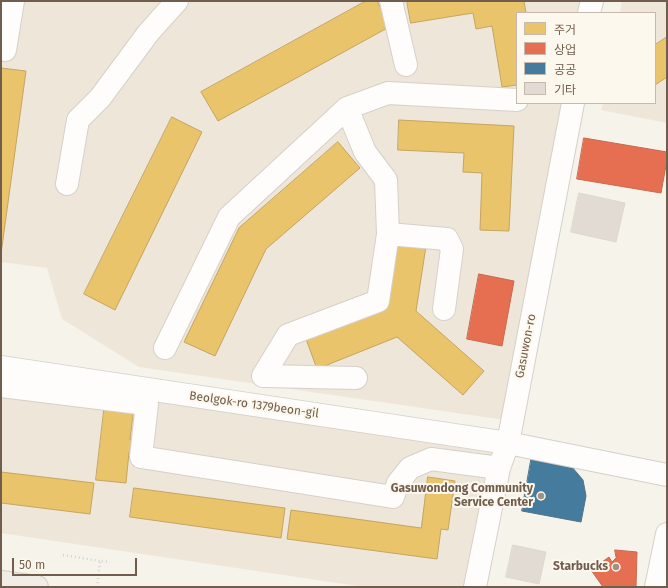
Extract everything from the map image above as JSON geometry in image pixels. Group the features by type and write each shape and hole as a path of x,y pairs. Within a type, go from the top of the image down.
{"main road":[{"path":"1,582 37,587"}],"street":[{"path":"5,50 12,1"},
{"path":"67,184 78,120 100,98 149,32 177,1"},
{"path":"391,1 406,64"},
{"path":"589,12 592,1"},
{"path":"165,348 229,217 347,108 388,94 516,100"},
{"name":"Gasuwon-ro","path":"475,587 499,468 508,443 567,104"},
{"path":"347,108 365,152 386,180 388,234 378,301 288,335 263,376 356,378"},
{"path":"388,234 447,240 452,249 444,309"},
{"name":"Beolgok-ro 1379beon-gil","path":"1,367 508,443 667,475"},
{"path":"1,386 147,404 141,458 393,496 398,483 410,468 431,459 499,468"},
{"path":"656,587 667,534"}],"path":[{"path":"62,555 110,562"},
{"path":"97,587 100,561"}],"shaded area":[{"path":"1,1 581,1 579,12 516,12 516,104 562,104 505,420 139,367 62,319 47,268 1,262"},
{"path":"622,1 667,1 667,123 601,110 603,104 656,104 656,12 620,12"},
{"path":"1,378 498,451 479,587 364,587 1,533"}],"building: 주거":[{"path":"366,1 377,1 391,26 218,121 201,92"},
{"path":"407,1 524,1 526,12 516,12 516,85 502,87 492,26 476,29 473,13 411,23"},
{"path":"667,37 667,77 656,84 656,44"},
{"path":"1,68 26,71 1,254"},
{"path":"172,117 202,132 115,310 84,294"},
{"path":"399,120 514,126 509,231 480,230 482,173 463,172 464,153 398,150"},
{"path":"338,142 360,168 266,249 215,356 184,342 239,228"},
{"path":"398,241 426,246 416,311 484,371 463,395 397,337 317,369 306,339 387,307"},
{"path":"105,402 134,406 130,440 138,441 137,453 129,452 126,483 96,480"},
{"path":"1,472 94,483 90,514 1,503"},
{"path":"428,477 455,481 448,530 441,529 437,559 287,539 291,510 421,528"},
{"path":"134,488 285,508 281,538 130,517"}],"building: 상업":[{"path":"584,138 667,152 661,193 577,179"},
{"path":"479,274 514,281 502,346 467,339"},
{"name":"Starbucks","path":"615,550 637,552 636,587 603,587 591,570 609,557 612,562 616,558"}],"building: 공공":[{"path":"532,455 557,460 572,467 583,480 586,496 581,522 522,511"}],"building: 기타":[{"path":"579,193 625,203 616,242 571,232"},
{"path":"513,545 546,552 539,584 506,577"}],"place":[{"name":"Gasuwondong Community Service Center","path":"541,496"},
{"name":"Starbucks","path":"616,567"}]}
